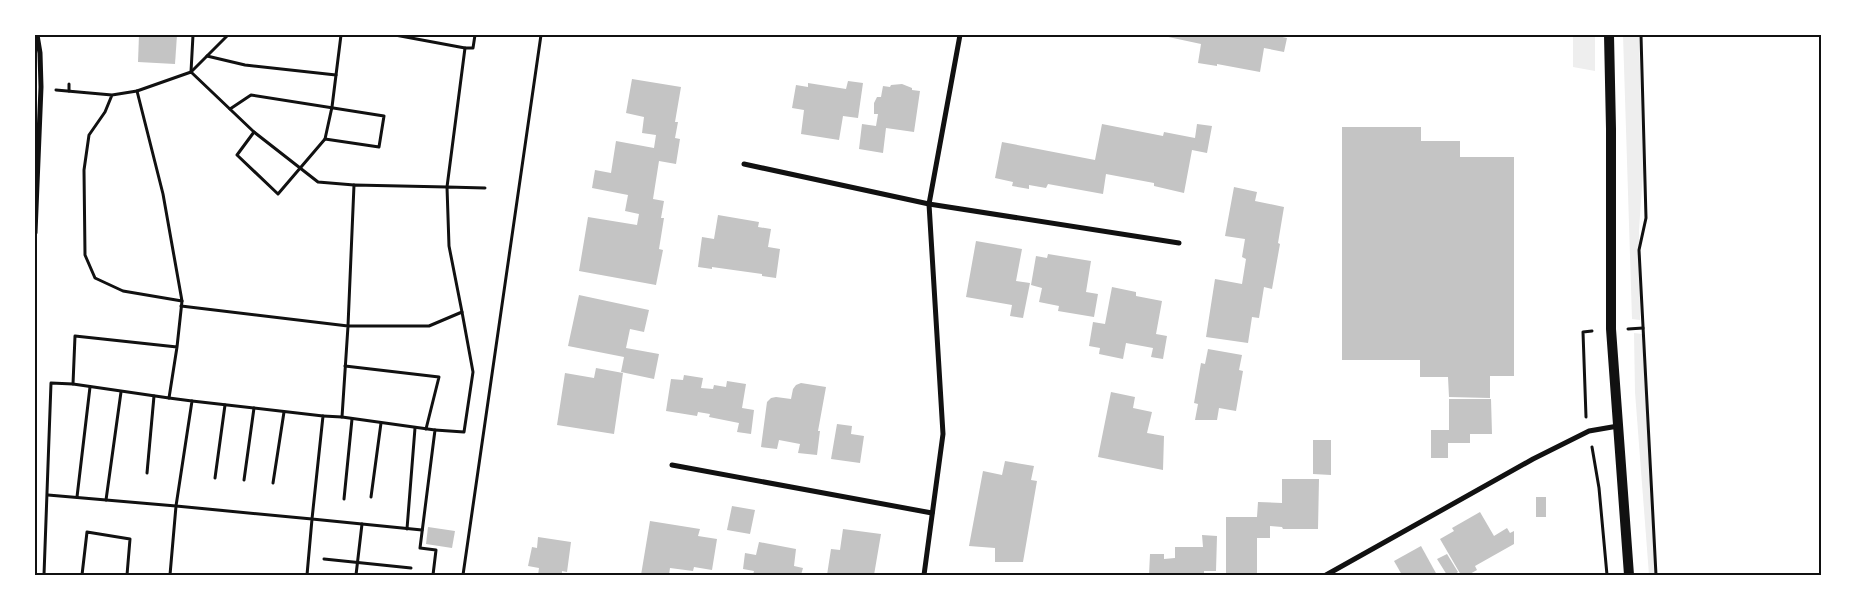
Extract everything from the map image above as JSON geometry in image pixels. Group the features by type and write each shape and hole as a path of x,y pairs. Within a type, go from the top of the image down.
{"main road":[{"path":"1609,35 1612,129 1611,329 1629,575"}],"street":[{"path":"35,233 40,88 40,53 37,35"},
{"path":"924,575 943,434 930,204 960,35"},
{"path":"744,164 930,204 1179,242"},
{"path":"1326,575 1533,459 1589,431 1619,426"},
{"path":"672,465 932,513"}],"path":[{"path":"193,35 191,72 254,132 318,182 354,185 484,188"},
{"path":"40,88 112,95 137,91 191,72 228,35"},
{"path":"254,132 237,155 278,194 326,139 341,35"},
{"path":"395,35 465,48 473,48 475,35"},
{"path":"463,575 541,35"},
{"path":"1641,35 1646,218 1639,250 1656,575"},
{"path":"44,575 52,383 73,384 224,405 342,417 415,428 464,432 473,372 449,246 447,187 465,48"},
{"path":"207,56 245,64 336,74"},
{"path":"69,84 69,91"},
{"path":"137,91 163,194 182,301 169,398"},
{"path":"230,109 251,94 384,116 379,147 326,139"},
{"path":"112,95 105,112 89,135 84,170 85,255 95,278 106,284 124,291 182,301"},
{"path":"342,417 354,185"},
{"path":"181,306 348,326 429,326 462,312"},
{"path":"73,384 75,336 177,347"},
{"path":"345,366 438,377 426,429"},
{"path":"77,497 90,387"},
{"path":"106,500 121,392"},
{"path":"147,473 154,396"},
{"path":"170,575 176,506 192,401"},
{"path":"215,478 224,405"},
{"path":"244,480 254,408"},
{"path":"273,483 284,412"},
{"path":"306,575 323,416"},
{"path":"344,499 352,419"},
{"path":"371,497 381,423"},
{"path":"407,529 415,428"},
{"path":"433,575 436,550 420,548 435,430"},
{"path":"48,495 422,530"},
{"path":"356,575 362,524"},
{"path":"82,575 87,532 130,539 127,575"},
{"path":"324,559 411,568"}],"shaded area":[{"path":"1573,35 1595,35 1595,71 1573,67"},
{"path":"1623,35 1639,35 1643,172 1639,230 1640,320 1632,319"},
{"path":"1634,333 1642,334 1655,575 1649,575 1635,392"}],"building":[{"path":"139,35 177,35 175,64 138,62"},
{"path":"1159,35 1273,35 1287,38 1284,52 1264,48 1260,72 1217,64 1217,66 1198,63 1201,44"},
{"path":"632,79 681,87 675,122 678,122 675,138 680,139 676,164 659,161 653,199 664,201 661,218 664,218 659,249 663,250 656,285 579,271 588,217 637,225 639,214 625,211 628,195 592,188 595,170 611,173 616,141 654,148 656,135 642,133 644,117 626,113"},
{"path":"848,81 863,83 858,118 843,116 839,140 801,134 804,110 792,108 796,85 808,87 808,83 846,89"},
{"path":"902,84 912,88 912,90 920,91 914,132 886,128 883,153 859,149 862,124 876,126 878,114 874,114 874,103 877,97 881,97 883,86 890,87 891,85"},
{"path":"1102,124 1163,136 1164,132 1195,138 1197,124 1212,126 1207,153 1192,150 1184,193 1154,186 1154,183 1106,174 1103,194 1048,184 1046,188 1029,185 1029,189 1012,186 1013,182 995,178 1002,142 1095,160"},
{"path":"1342,127 1421,127 1421,141 1460,141 1460,157 1514,157 1514,376 1490,376 1490,398 1449,397 1448,377 1420,377 1420,360 1342,360"},
{"path":"1234,187 1257,192 1255,201 1284,207 1272,289 1264,287 1259,318 1252,317 1248,343 1206,337 1215,279 1242,284 1246,259 1242,257 1245,239 1225,236"},
{"path":"718,215 759,222 758,227 771,229 768,247 780,249 776,278 762,276 762,274 712,267 712,269 698,267 702,237 714,239"},
{"path":"976,241 1022,249 1016,281 1030,283 1023,318 1010,316 1012,305 966,297"},
{"path":"1048,254 1091,261 1086,292 1098,294 1094,317 1058,311 1059,306 1039,302 1042,288 1031,285 1036,256 1047,258"},
{"path":"1112,287 1136,292 1136,296 1162,301 1156,334 1167,336 1163,359 1151,357 1153,348 1126,343 1123,359 1099,354 1100,348 1089,346 1093,322 1105,324"},
{"path":"579,295 649,310 644,332 630,329 626,348 659,354 654,379 621,372 624,357 568,346"},
{"path":"1208,349 1242,355 1239,370 1243,371 1236,411 1219,408 1217,420 1195,420 1198,404 1194,403 1201,363 1205,364"},
{"path":"596,368 623,373 614,434 557,425 565,373 594,378"},
{"path":"684,375 703,378 701,388 713,389 714,385 726,387 727,381 746,384 742,408 754,410 751,434 737,432 739,423 709,417 710,414 698,412 697,416 666,411 671,379 683,380"},
{"path":"801,383 826,387 818,431 820,431 817,455 798,453 800,444 779,440 777,449 761,447 767,402 771,398 776,397 791,399 793,389"},
{"path":"1111,392 1135,397 1133,408 1152,412 1147,433 1164,436 1163,470 1098,457"},
{"path":"1449,399 1491,399 1492,434 1470,434 1470,443 1448,443 1448,458 1431,458 1431,430 1449,430"},
{"path":"837,424 852,426 851,434 864,436 860,463 831,459"},
{"path":"1313,440 1331,440 1331,475 1313,474"},
{"path":"1005,461 1034,466 1031,480 1037,481 1023,562 995,562 995,548 969,546 983,471 1002,475"},
{"path":"1282,479 1319,479 1318,529 1283,529 1282,527 1270,526 1270,538 1257,538 1257,574 1226,574 1226,517 1257,517 1258,502 1282,503"},
{"path":"1536,497 1546,497 1546,517 1536,517"},
{"path":"732,506 755,510 750,534 727,530"},
{"path":"1480,512 1494,536 1507,528 1510,533 1514,531 1514,544 1475,566 1477,570 1468,575 1461,575 1440,539 1454,531 1452,528"},
{"path":"650,521 700,529 698,536 717,539 712,570 694,567 693,571 670,568 669,575 641,575"},
{"path":"428,527 455,531 452,548 426,544"},
{"path":"843,529 881,534 874,575 827,575 831,549 840,550"},
{"path":"1202,535 1217,536 1216,571 1204,571 1204,575 1149,575 1150,554 1164,554 1164,559 1175,558 1175,547 1203,547"},
{"path":"538,537 571,542 567,572 562,571 562,575 538,575 539,568 528,566 532,547 537,548"},
{"path":"759,542 796,549 794,566 803,568 801,575 753,575 754,571 743,569 745,553 756,555"},
{"path":"1421,546 1437,575 1402,575 1394,561"},
{"path":"1447,554 1458,572 1454,575 1447,575 1437,559"}]}
